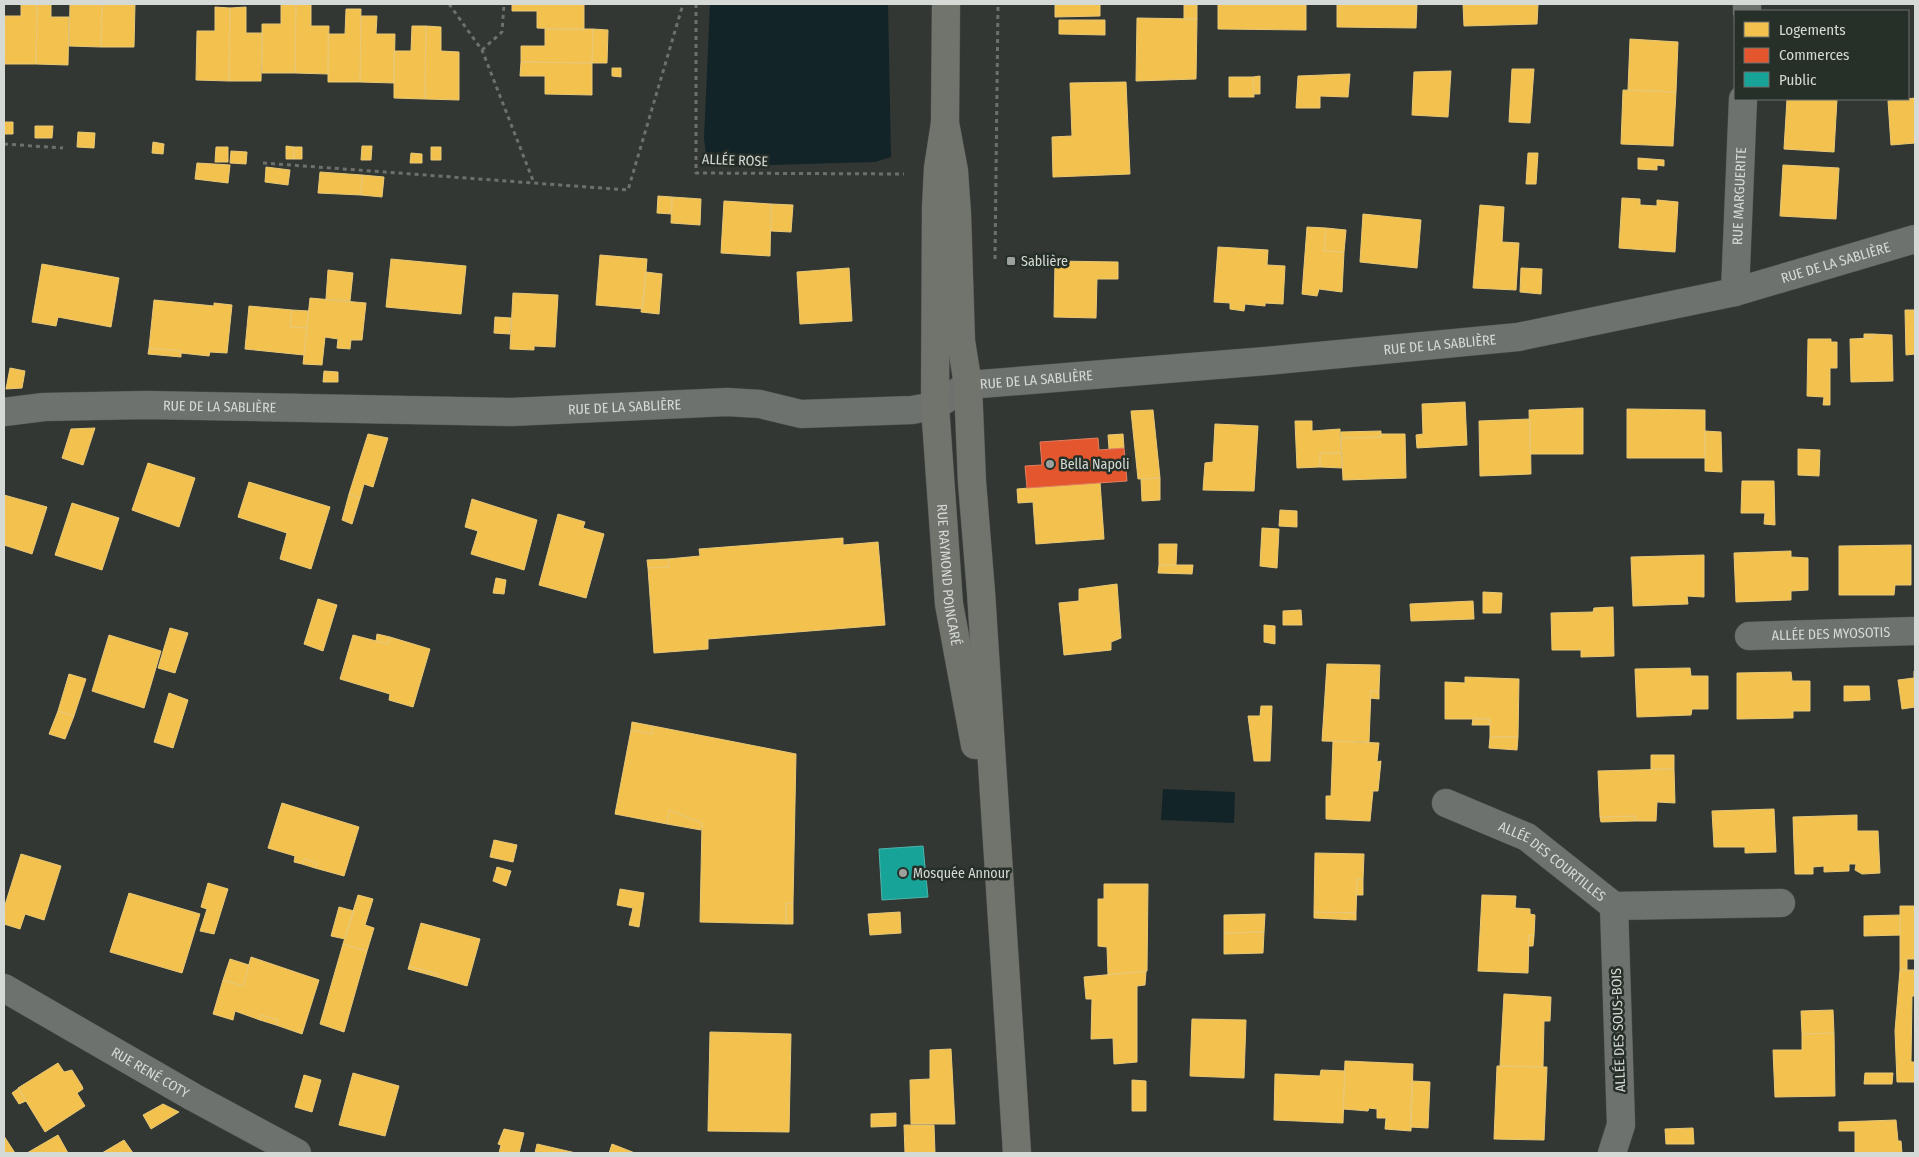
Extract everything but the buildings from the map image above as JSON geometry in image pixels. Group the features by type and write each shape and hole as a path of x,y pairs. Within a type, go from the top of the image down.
{"main road":[{"name":"RUE RAYMOND POINCARÉ","path":"946,4 945,123 938,168 936,208 935,406 949,604 972,725 1008,1024"},
{"name":"RUE RAYMOND POINCARÉ","path":"945,123 954,171 961,340 968,385 970,447 1017,1153"},
{"path":"935,406 970,447"}],"street":[{"name":"RUE MARGUERITE","path":"1735,292 1743,100"},
{"name":"RUE DE LA SABLIÈRE","path":"4,412 44,407 146,405 512,412 726,402 760,404 801,414 912,410 935,406 968,385 1266,361 1518,337 1735,292 1915,239"},
{"name":"ALLÉE DES MYOSOTIS","path":"1749,636 1915,631"},
{"name":"ALLÉE DES COURTILLES","path":"1446,803 1527,836 1614,906 1781,903"},
{"name":"ALLÉE DES SOUS-BOIS","path":"1612,1153 1621,1125 1614,906"},
{"name":"RUE RENÉ COTY","path":"4,988 193,1097 297,1153"}],"path":[{"path":"449,4 482,50 534,183"},
{"path":"482,50 502,32 504,4"},
{"path":"263,163 628,190 683,4"},
{"name":"ALLÉE ROSE","path":"696,4 696,173 910,174"},
{"path":"995,261 998,4"},
{"path":"4,144 63,148"}],"shaded area":[{"path":"710,4 888,4 891,157 875,162 733,166 711,162 706,155 704,138"},
{"path":"1163,789 1235,792 1234,823 1161,820"}],"place":[{"name":"Sablière","path":"1011,261"},
{"name":"Bella Napoli","path":"1050,464"},
{"name":"Mosquée Annour","path":"903,873"}]}
